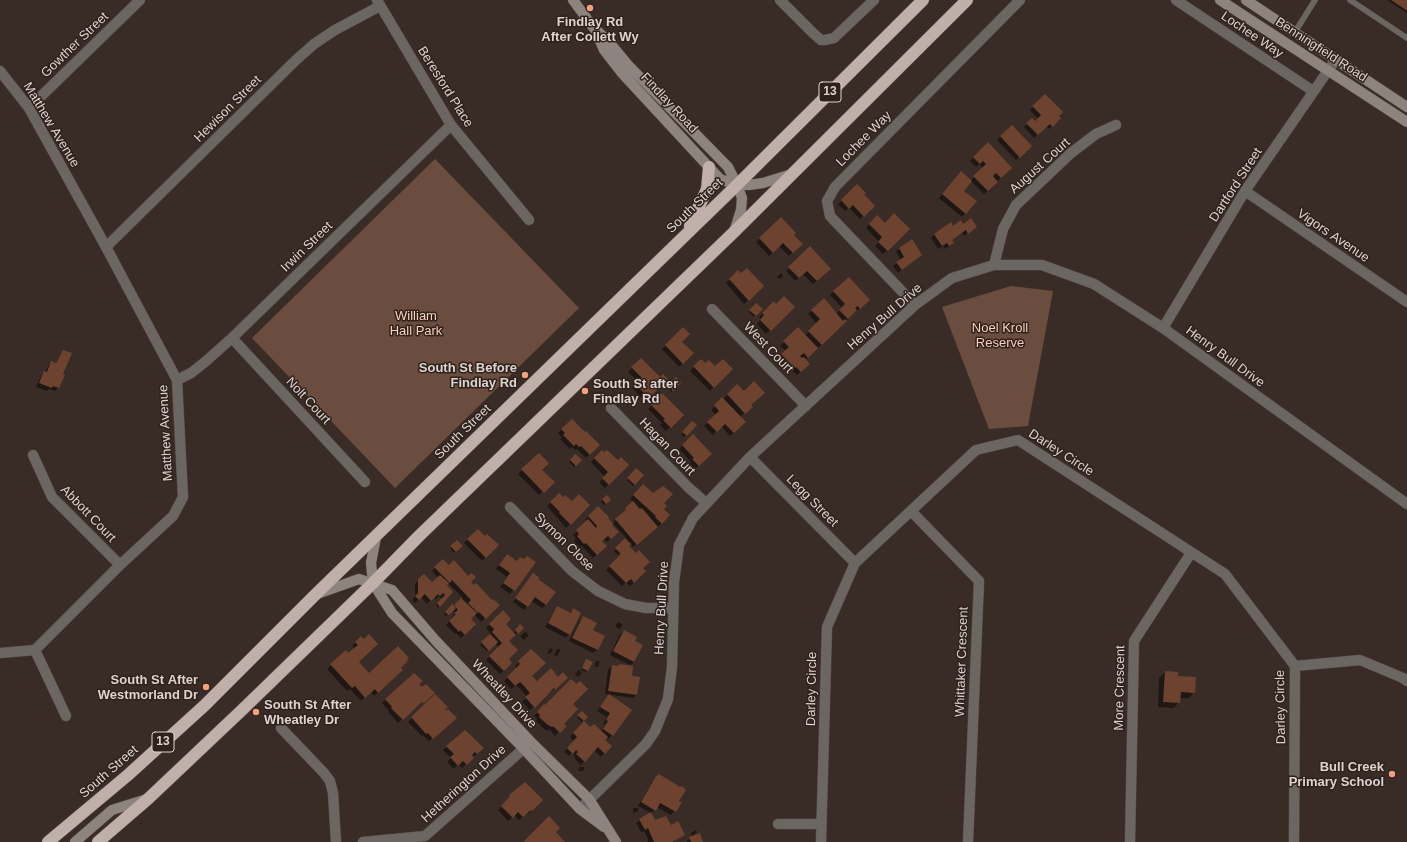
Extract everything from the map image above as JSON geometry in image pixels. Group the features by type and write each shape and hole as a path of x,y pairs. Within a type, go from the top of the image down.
{"highway":[{"name":"South Street","path":"48,842 128,775 199,710 315,595 737,185 924,0"},
{"name":"13","path":"98,842 148,798 242,710 373,583 419,536 734,232 967,0"},
{"path":"686,234 706,189 709,167"}],"main road":[{"name":"Findlay Road","path":"573,0 593,27 609,42 628,65 728,167 742,198 741,210 734,232"},
{"name":"Benningfield Road","path":"1220,0 1407,122"},
{"name":"Benningfield Road","path":"1246,0 1407,107"},
{"name":"Findlay Road","path":"593,27 604,50 621,72 720,179 737,185 749,185 764,183 792,174"},
{"name":"Wheatley Drive","path":"376,537 370,563 373,583 392,613 527,745 589,799 616,842"},
{"name":"Wheatley Drive","path":"315,595 359,579 392,590 527,745 580,809 609,831"},
{"path":"75,842 112,810 148,798"}],"street":[{"name":"Gowther Street","path":"29,108 140,0"},
{"path":"780,0 821,40 834,38 874,0"},
{"name":"Lochee Way","path":"915,305 830,216 827,201 835,187 1020,0"},
{"name":"Lochee Way","path":"1176,0 1312,91"},
{"name":"Beresford Place","path":"378,3 451,125 529,220"},
{"name":"Hewison Street","path":"106,247 305,53 335,30 378,3"},
{"name":"Dartford Street","path":"1163,328 1245,192 1312,91 1336,59"},
{"name":"Matthew Avenue","path":"0,71 29,108 106,247 177,380 183,497 173,516 120,565 35,650"},
{"name":"Irwin Street","path":"177,380 191,373 232,338 451,125"},
{"name":"August Court","path":"994,265 1003,229 1016,205 1071,153 1096,134 1116,125"},
{"name":"Vigors Avenue","path":"1245,192 1407,302"},
{"name":"Henry Bull Drive","path":"580,809 638,752 655,731 668,699 672,667 674,582 679,545 693,518 706,502 750,457 915,305 952,278 994,265 1042,265 1094,284 1163,328 1407,504"},
{"name":"West Court","path":"712,309 806,406"},
{"name":"Nolt Court","path":"232,338 365,482"},
{"name":"Hagan Court","path":"610,408 688,487 706,502"},
{"name":"Darley Circle","path":"821,842 827,627 855,563 976,450 1018,440 1225,574 1294,666 1294,842"},
{"name":"Abbott Court","path":"33,455 52,497 120,565"},
{"name":"Legg Street","path":"750,457 855,563"},
{"name":"Symon Close","path":"510,507 572,571 598,591 625,604 646,608 673,608"},
{"name":"Whittaker Crescent","path":"911,511 979,581 968,842"},
{"name":"More Crescent","path":"1130,842 1134,641 1192,553"},
{"path":"0,653 35,650 66,716"},
{"path":"1294,666 1360,660 1406,677"},
{"path":"281,728 324,772 330,781 333,793 336,842"},
{"name":"Hetherington Drive","path":"363,842 426,839 527,745"},
{"path":"778,824 821,824"}],"lane":[{"path":"1295,32 1315,0"},
{"path":"1350,0 1407,38"}],"green space":[{"name":"William Hall Park","path":"435,159 579,308 395,488 252,338"},
{"name":"Noel Kroll Reserve","path":"1011,286 1053,291 1028,426 989,429 942,307"}],"building":[{"path":"1391,0 1407,0 1407,11 1406,10"},
{"path":"1045,94 1063,112 1059,116 1061,118 1053,127 1050,124 1038,135 1026,123 1032,118 1035,121 1041,115 1032,106"},
{"path":"1012,125 1032,146 1020,158 1000,136"},
{"path":"988,142 1012,168 1001,178 996,173 993,176 998,182 988,191 973,176 986,164 983,161 980,164 973,157"},
{"path":"961,171 972,181 964,191 977,201 966,214 942,194"},
{"path":"857,184 866,193 864,194 875,206 864,217 853,205 849,209 841,200"},
{"path":"894,213 910,229 888,251 878,242 882,237 869,224 877,215 885,223"},
{"path":"781,217 796,233 794,235 803,244 793,253 783,243 773,253 759,238"},
{"path":"971,218 977,227 968,234 966,230 952,240 954,243 949,246 947,243 942,246 934,234 951,222 953,226 961,220 963,224"},
{"path":"912,239 922,255 902,270 896,262 904,257 899,248"},
{"path":"810,246 831,269 817,281 807,271 799,278 788,267"},
{"path":"747,268 764,286 749,301 729,279 738,270 741,273"},
{"path":"849,277 870,300 860,309 858,306 855,308 857,310 848,319 839,310 845,304 833,291"},
{"path":"784,296 795,307 771,331 760,320 764,315 762,313 774,301 776,304"},
{"path":"824,298 843,321 845,319 847,321 822,345 808,331 820,319 811,310"},
{"path":"756,303 763,309 756,316 749,310"},
{"path":"683,327 690,334 682,342 694,353 683,364 665,345"},
{"path":"798,327 818,348 808,358 804,353 800,356 802,358 804,357 810,364 801,372 781,354 789,347 783,341"},
{"path":"63,350 72,353 59,388 53,386 52,388 39,383 44,371 47,372 51,361 56,363"},
{"path":"641,358 660,377 663,374 668,379 649,398 635,384 642,378 631,367"},
{"path":"701,359 705,363 709,360 715,366 723,359 733,369 714,388 693,366"},
{"path":"676,377 681,383 673,391 668,385"},
{"path":"754,381 765,393 751,405 753,407 745,414 727,394 737,384 744,391"},
{"path":"662,393 684,415 671,428 663,420 665,419 650,404"},
{"path":"722,397 746,422 734,433 725,424 717,432 707,422 719,411 714,405"},
{"path":"572,419 600,445 590,455 581,446 579,447 576,444 574,446 563,435 565,433 561,429"},
{"path":"692,421 697,425 687,436 682,432"},
{"path":"693,434 712,454 699,466 682,445"},
{"path":"602,450 604,452 607,450 618,460 621,457 629,465 609,485 602,478 608,472 594,458"},
{"path":"539,453 549,463 542,470 555,482 544,493 521,469"},
{"path":"575,454 582,460 576,466 570,460"},
{"path":"636,468 644,475 635,485 627,478"},
{"path":"643,484 653,493 663,486 673,494 664,503 667,506 664,509 670,515 662,524 655,517 656,516 633,495"},
{"path":"559,493 563,497 565,495 572,501 579,494 590,505 571,525 550,502"},
{"path":"607,495 611,500 606,504 602,499"},
{"path":"633,501 640,509 642,508 658,527 637,545 615,519 626,510 625,508"},
{"path":"598,506 609,517 608,518 613,524 612,525 619,532 611,539 608,536 602,541 607,546 597,555 577,536 579,534 576,530 588,519 596,528 597,526 588,516"},
{"path":"478,529 485,536 487,534 499,545 486,558 467,539"},
{"path":"625,538 631,544 621,554 615,548"},
{"path":"457,540 463,546 456,552 450,546"},
{"path":"629,546 636,553 639,550 650,562 643,568 646,571 634,583 631,579 626,583 609,566"},
{"path":"507,554 517,561 520,557 524,559 527,556 536,562 515,591 503,583 510,573 499,565"},
{"path":"443,559 449,565 454,560 468,576 471,573 476,577 471,582 474,585 476,583 492,600 493,599 500,605 486,619 468,603 471,600 452,580 450,583 434,567"},
{"path":"533,573 540,578 538,579 556,592 546,605 535,597 528,607 515,598"},
{"path":"424,574 432,582 440,575 449,583 447,585 453,592 440,607 437,603 445,595 443,593 440,596 438,594 431,601 425,594 419,600 415,596 418,593 418,579"},
{"path":"461,598 477,613 471,619 476,624 465,635 460,630 459,632 449,621 458,610 454,605"},
{"path":"452,604 456,608 449,615 445,612"},
{"path":"557,606 571,613 573,608 581,613 570,635 548,623"},
{"path":"503,610 511,619 506,624 516,635 509,641 518,650 509,659 512,663 504,671 489,656 502,643 492,632 494,629 489,624"},
{"path":"583,616 597,623 593,630 605,636 598,650 572,638"},
{"path":"520,624 524,628 518,634 515,630"},
{"path":"624,630 637,637 635,641 643,645 634,662 613,651"},
{"path":"369,634 378,644 359,662 369,673 398,646 409,658 401,668 403,670 378,693 375,689 365,698 355,686 352,688 330,664 346,650 348,653 358,645 355,642 361,636 364,639"},
{"path":"490,634 498,642 489,651 481,642"},
{"path":"531,649 546,663 532,676 537,681 551,668 558,677 563,672 568,678 555,690 554,688 535,708 525,697 530,693 525,687 520,682 515,686 507,677 520,664 518,661"},
{"path":"586,659 593,662 588,671 582,668"},
{"path":"619,664 633,666 632,676 640,677 637,695 608,691 612,665 619,666"},
{"path":"1165,671 1178,672 1178,676 1196,677 1195,693 1181,692 1180,703 1163,702"},
{"path":"414,673 423,681 419,684 422,687 426,684 435,693 424,703 422,702 403,720 391,708 392,707 385,699"},
{"path":"571,679 577,684 580,681 588,689 573,704 578,709 564,724 567,726 560,733 553,726 548,725 539,717 540,715 537,712"},
{"path":"435,694 448,707 445,709 446,711 448,709 457,718 433,739 428,733 426,734 411,717"},
{"path":"609,694 632,710 613,736 603,729 608,721 606,720 610,713 600,707"},
{"path":"582,711 588,717 584,721 577,715"},
{"path":"584,721 590,727 594,724 608,737 605,740 612,746 605,754 598,747 585,762 576,754 578,752 576,750 573,754 567,748 577,737 573,733"},
{"path":"465,730 484,748 477,754 475,752 472,755 474,758 467,765 463,761 458,766 450,757 454,754 446,746"},
{"path":"659,774 680,787 685,788 684,789 686,790 679,801 682,802 676,812 660,803 656,811 641,802 656,776"},
{"path":"525,782 543,800 532,811 531,810 523,817 518,812 513,818 501,806 510,796 509,795"},
{"path":"651,812 655,820 666,816 671,825 678,821 685,835 672,842 654,842 648,828 645,830 639,819"},
{"path":"549,816 560,828 556,832 565,842 525,842 524,841"},
{"path":"700,833 703,842 691,842 689,837"}],"place":[{"name":"Findlay Rd After Collett Wy","path":"590,8"},
{"name":"South St Before Findlay Rd","path":"525,375"},
{"name":"South St after Findlay Rd","path":"585,391"},
{"name":"South St After Westmorland Dr","path":"206,687"},
{"name":"South St After Wheatley Dr","path":"256,712"},
{"name":"Bull Creek Primary School","path":"1392,774"}]}
